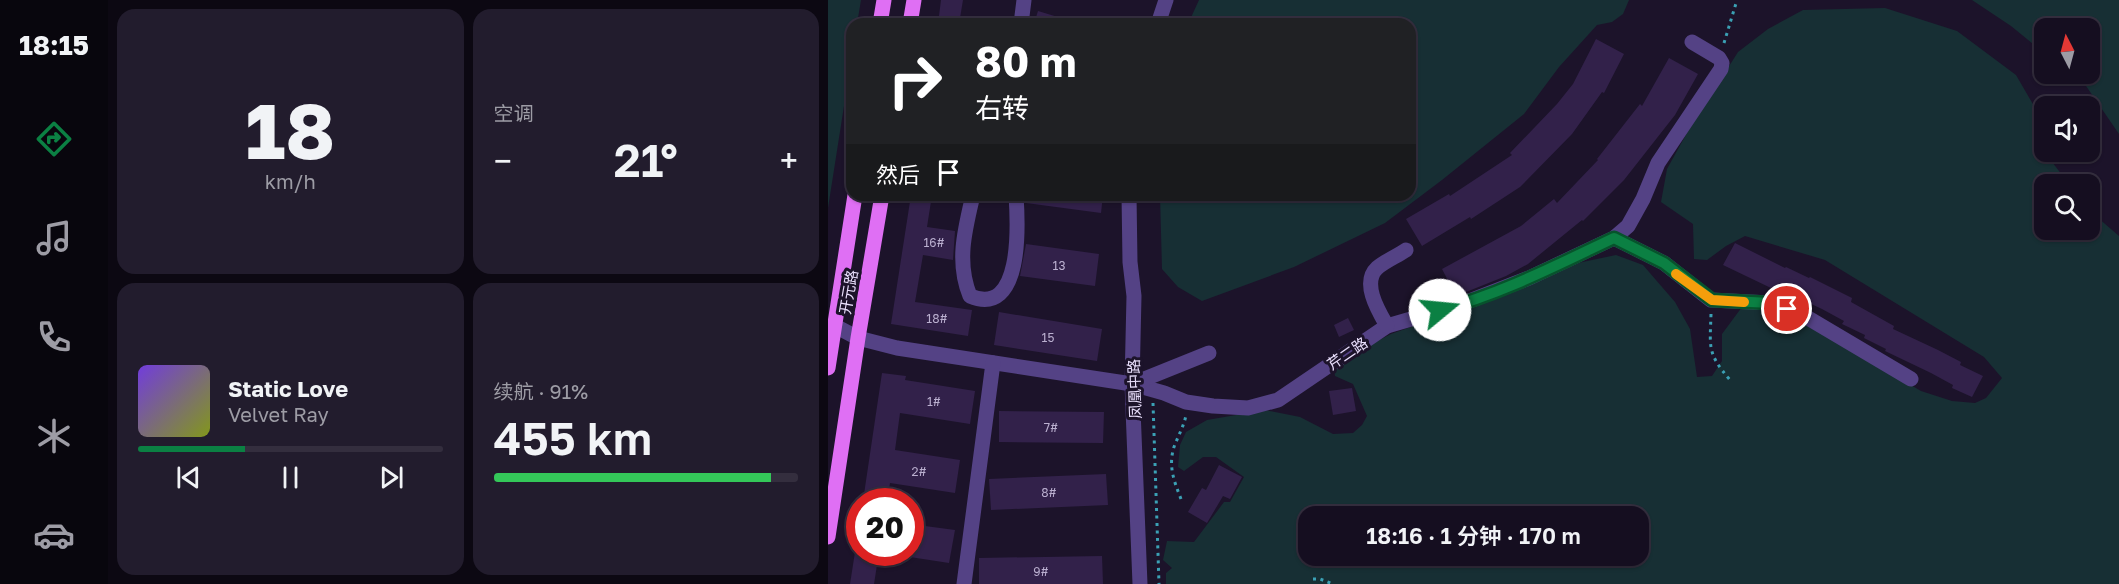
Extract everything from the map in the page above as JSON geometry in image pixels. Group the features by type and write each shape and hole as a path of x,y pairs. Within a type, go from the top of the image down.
{"main road":[{"path":"881,18 884,0"},
{"path":"911,18 914,0"},
{"name":"开元路","path":"828,368 854,201"},
{"name":"开元路","path":"828,537 881,201"}],"street":[{"path":"1022,18 1024,0"},
{"path":"1150,18 1156,0"},
{"path":"1160,18 1166,0"},
{"path":"1692,42 1719,58 1722,63"},
{"name":"芹二路","path":"835,326 858,338 897,348 1132,384 1186,402 1248,408 1278,400 1387,326 1459,305 1529,278 1614,238 1628,226 1658,164 1721,69 1722,63"},
{"path":"972,201 963,242 962,262 970,296 981,300 994,297 1007,286 1014,270 1016,201"},
{"name":"凤凰中路","path":"1129,201 1130,262 1134,296 1132,384 1140,584"},
{"path":"1134,296 1139,264 1138,201"},
{"path":"1614,238 1664,263 1712,300 1770,303 1803,315 1911,379"},
{"path":"1387,326 1372,295 1372,275 1377,269 1406,250"},
{"path":"1132,384 1209,353"},
{"path":"964,584 993,363"}],"path":[{"path":"1722,63 1723,47 1737,0"},
{"path":"1712,300 1711,352 1715,362 1730,380"},
{"path":"1153,390 1159,584"},
{"path":"1182,499 1172,472 1171,460 1185,422 1186,402"},
{"path":"1313,579 1333,584"}],"green space":[{"path":"828,0 861,0 858,18 846,18 846,93 828,208"},
{"path":"1199,0 1629,0 1623,14 1612,22 1597,25 1559,67 1524,114 1416,200 1416,18 1191,18"},
{"path":"1972,0 2119,0 2119,134 2100,106 2100,96 2093,96 2085,84 2100,84 2100,18 2034,18 2034,45"},
{"path":"1885,8 1957,31 2016,75 2034,106 2034,162 2052,162 2061,174 2034,174 2034,240 2100,240 2100,220 2119,236 2119,584 1166,584 1166,573 1172,568 1163,560 1167,541 1194,542 1224,502 1230,502 1244,477 1216,457 1203,457 1184,471 1178,467 1180,445 1186,432 1207,420 1265,410 1300,417 1333,434 1353,433 1362,425 1367,416 1353,384 1335,376 1334,369 1340,360 1391,334 1498,296 1578,263 1616,255 1643,265 1675,302 1690,329 1697,377 1712,376 1722,361 1722,334 1742,307 1766,308 1799,319 1921,391 1952,401 1975,403 1986,398 2002,378 1984,357 1825,260 1745,236 1707,260 1694,259 1693,224 1661,202 1667,169 1738,52 1768,29 1803,10"},
{"path":"1160,201 1414,201 1385,223 1294,267 1202,301 1178,287 1162,269"}],"building":[{"path":"941,0 963,0 960,18 939,18"},
{"path":"1038,11 1061,18 1036,18"},
{"path":"1596,39 1624,54 1604,93 1602,92 1572,134 1520,187 1471,219 1470,217 1422,246 1406,219 1449,194 1450,196 1512,155 1510,153 1573,84"},
{"path":"1669,58 1698,74 1675,115 1624,180 1583,221 1528,264 1506,276 1456,296 1442,269 1521,226 1554,199 1557,203 1598,160 1640,104 1642,106"},
{"path":"910,201 931,201 927,227 955,231 953,260 923,255 915,302 972,310 968,336 891,324"},
{"path":"1026,201 1102,201 1101,213 1026,203"},
{"path":"1735,243 1852,298 1851,302 1894,326 1893,329 1961,362 1960,365 1983,376 1972,397 1952,388 1953,385 1931,373 1885,351 1886,349 1864,338 1865,335 1842,324 1844,321 1822,309 1723,265"},
{"path":"1026,244 1099,254 1095,286 1020,276"},
{"path":"999,312 1102,329 1097,361 994,345"},
{"path":"1348,318 1354,330 1339,337 1334,325"},
{"path":"882,373 906,376 905,380 975,391 970,424 900,413 895,450 960,460 955,493 890,483 889,488 865,488"},
{"path":"1352,388 1356,411 1333,415 1329,391"},
{"path":"999,411 1104,412 1103,443 999,442"},
{"path":"1219,465 1242,477 1230,499 1223,496 1207,523 1188,512 1202,488 1206,490"},
{"path":"1106,474 1108,505 991,510 989,479"},
{"path":"924,526 955,530 949,563 924,559"},
{"path":"1102,556 1103,584 979,584 979,558"},
{"path":"853,566 877,566 874,584 850,584"}],"slow traffic":[{"path":"1676,274 1712,300 1744,302"}],"route":[{"path":"1440,310 1529,278 1614,238 1664,263 1712,300 1770,303 1787,309"}]}
